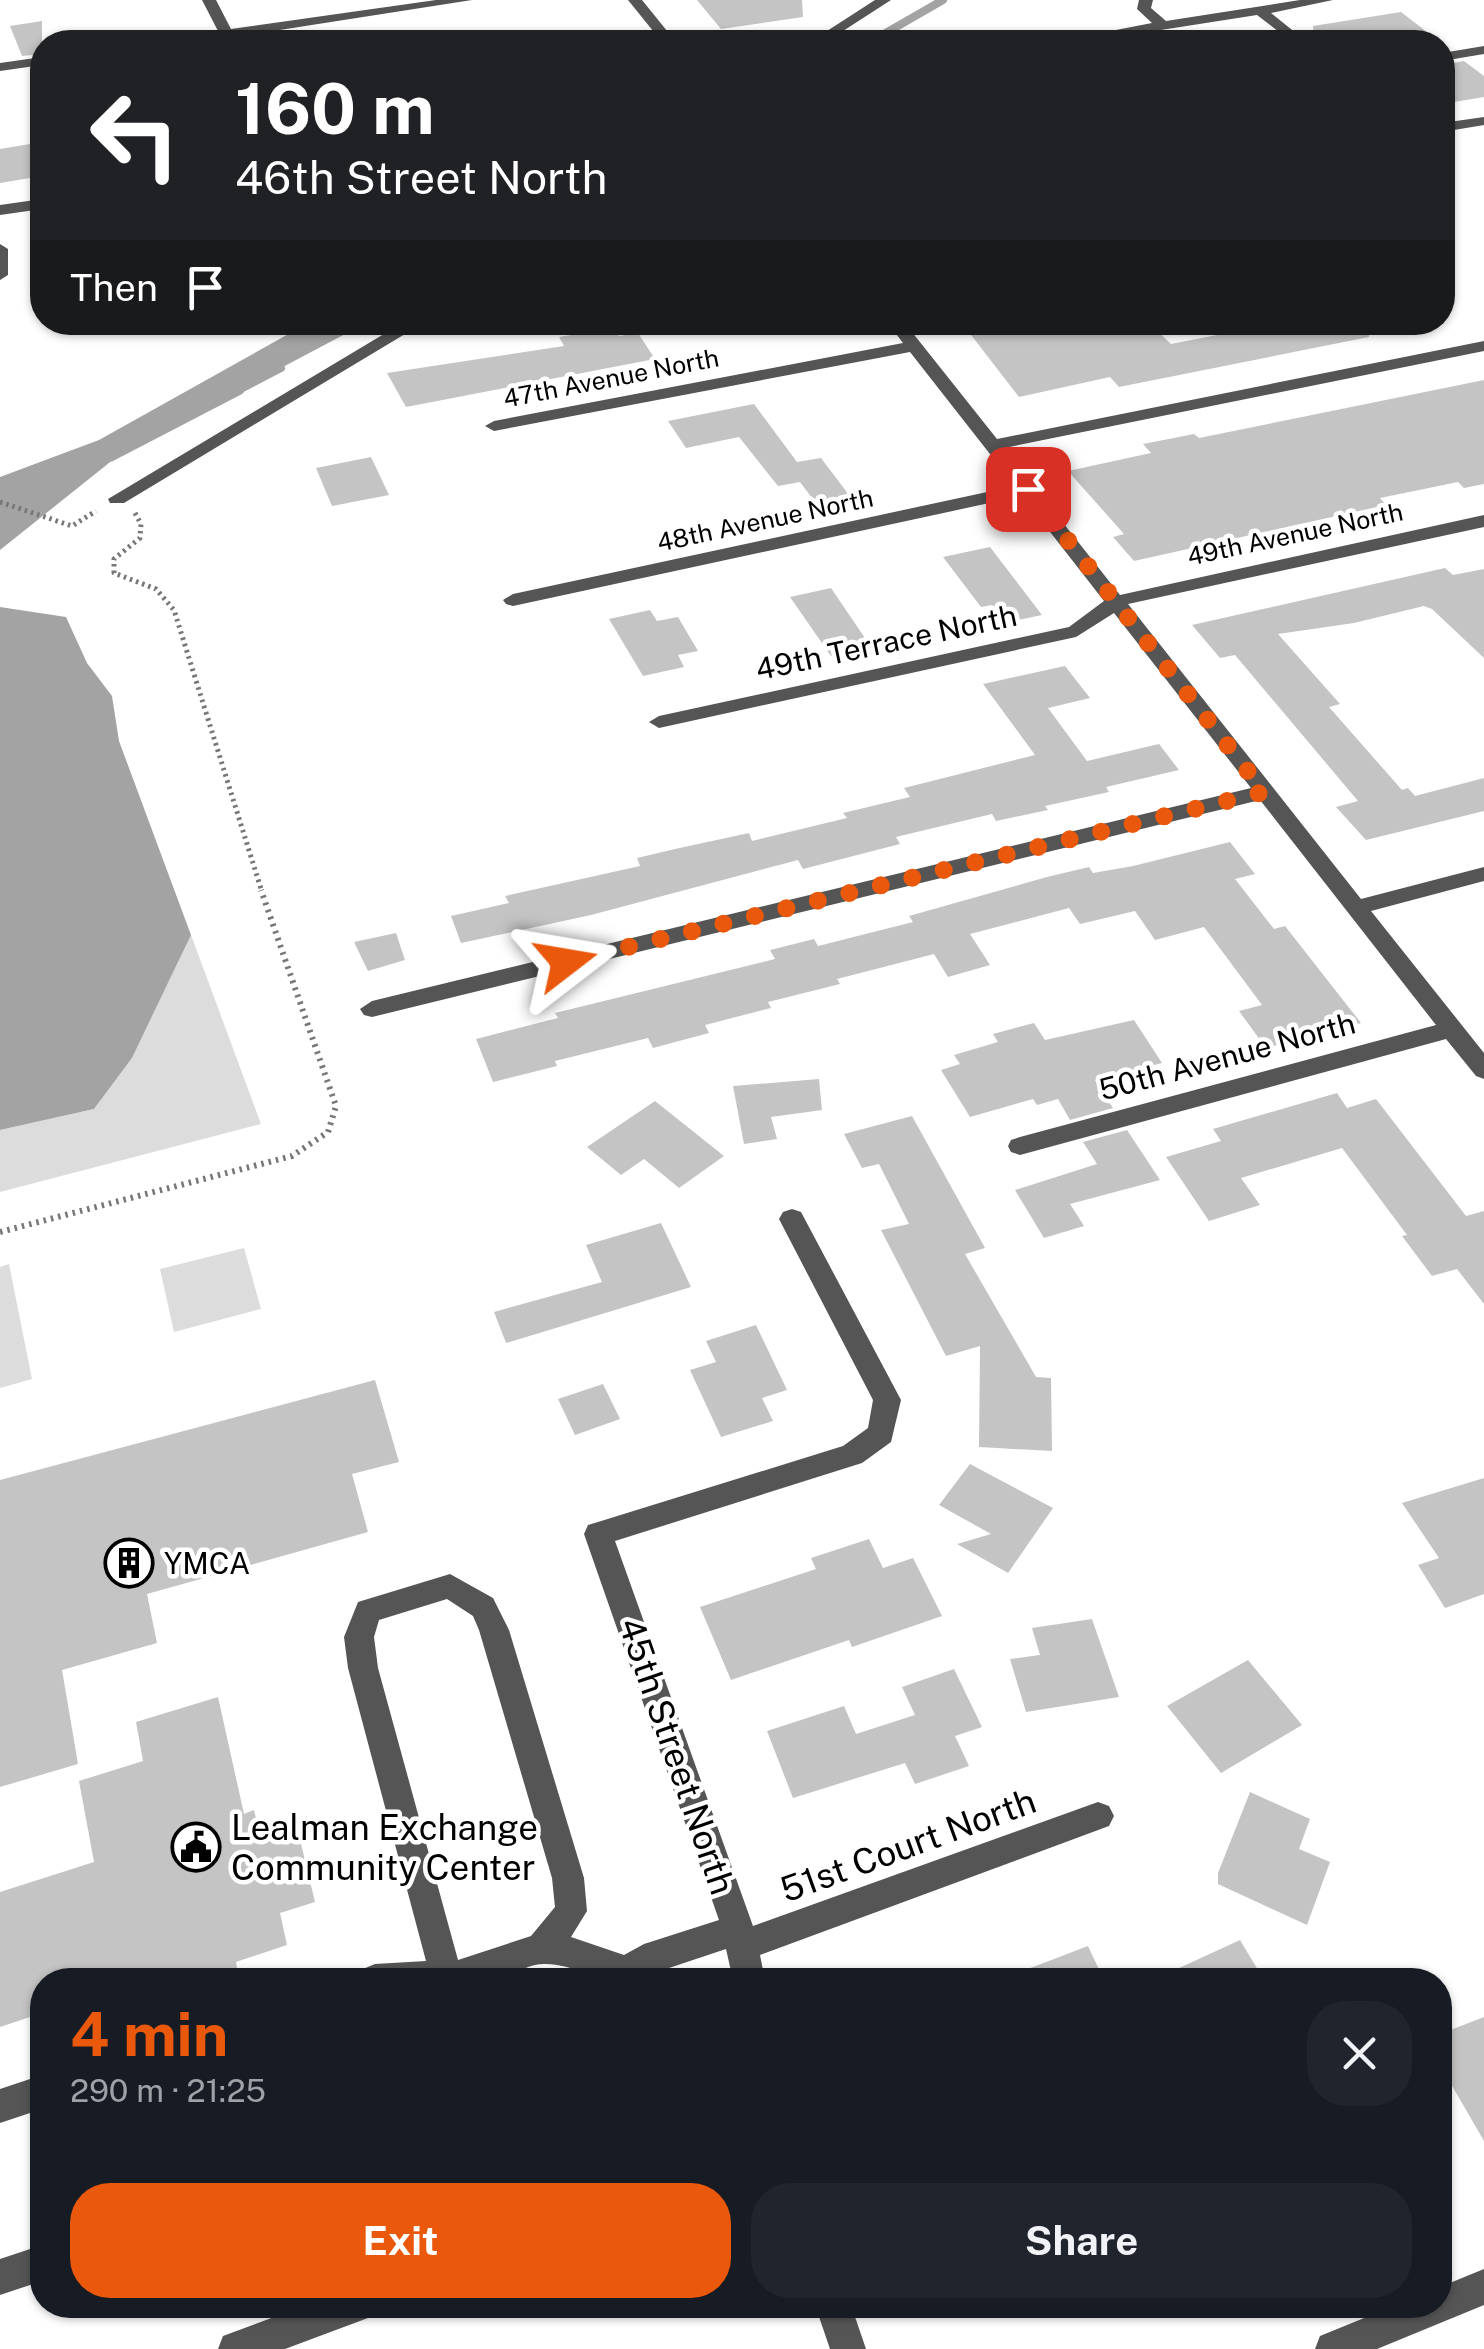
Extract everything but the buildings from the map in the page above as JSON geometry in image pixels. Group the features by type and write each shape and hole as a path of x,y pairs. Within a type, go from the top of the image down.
{"street":[{"path":"209,0 224,30"},
{"path":"278,30 465,0"},
{"path":"635,0 659,30"},
{"path":"836,30 884,0"},
{"path":"1146,0 1144,8 1163,26"},
{"path":"1138,30 1326,0"},
{"path":"1260,10 1285,30"},
{"path":"1455,56 1484,50"},
{"path":"0,67 30,63"},
{"path":"1455,126 1484,121"},
{"path":"0,210 30,206"},
{"path":"0,249 0,276"},
{"path":"117,499 395,335"},
{"path":"905,335 1484,1070"},
{"name":"47th Avenue North","path":"494,426 914,346"},
{"path":"992,445 1484,346"},
{"name":"48th Avenue North","path":"512,600 1028,489"},
{"name":"49th Avenue North","path":"1117,601 1484,521"},
{"name":"49th Terrace North","path":"660,722 1076,631 1117,601"},
{"path":"372,1009 1264,792"},
{"path":"1355,908 1484,874"},
{"name":"50th Avenue North","path":"1020,1146 1451,1029"},
{"name":"45th Street North","path":"747,1968 741,1937 598,1534 852,1455 881,1434 887,1400 792,1219"},
{"path":"443,1968 363,1668 359,1637 368,1611 450,1586 482,1607 494,1630 568,1878 572,1911 542,1948"},
{"name":"51st Court North","path":"632,1968 644,1960 741,1937 1098,1816"},
{"path":"482,1968 542,1948 589,1956 608,1968"},
{"path":"0,2106 30,2096"},
{"path":"0,2278 30,2267"},
{"path":"1452,2300 1484,2287"},
{"path":"236,2349 320,2318"},
{"path":"837,2318 848,2349"},
{"path":"1333,2349 1408,2318"}],"path":[{"path":"0,502 72,526 117,499 138,516 140,538 114,559 114,573 156,590 174,610 243,837 336,1106 334,1127 320,1144 292,1156 0,1232"}],"shaded area":[{"path":"287,335 343,335 124,451 0,550 0,477 99,440"},
{"path":"0,607 66,617 87,663 112,696 119,741 191,935 132,1058 94,1109 0,1130"},
{"path":"191,935 261,1124 0,1192 0,1130 94,1109 132,1058"},
{"path":"244,1248 261,1309 174,1332 160,1269"},
{"path":"9,1264 32,1379 0,1388 0,1267"}],"waterway":[{"path":"891,30 943,0"},
{"path":"235,392 281,368"},
{"path":"111,457 240,390"}],"place":[{"name":"YMCA","path":"129,1563"},
{"name":"Lealman Exchange Community Center","path":"196,1847"}],"route":[{"path":"566,962 1264,792 1028,489"}]}
